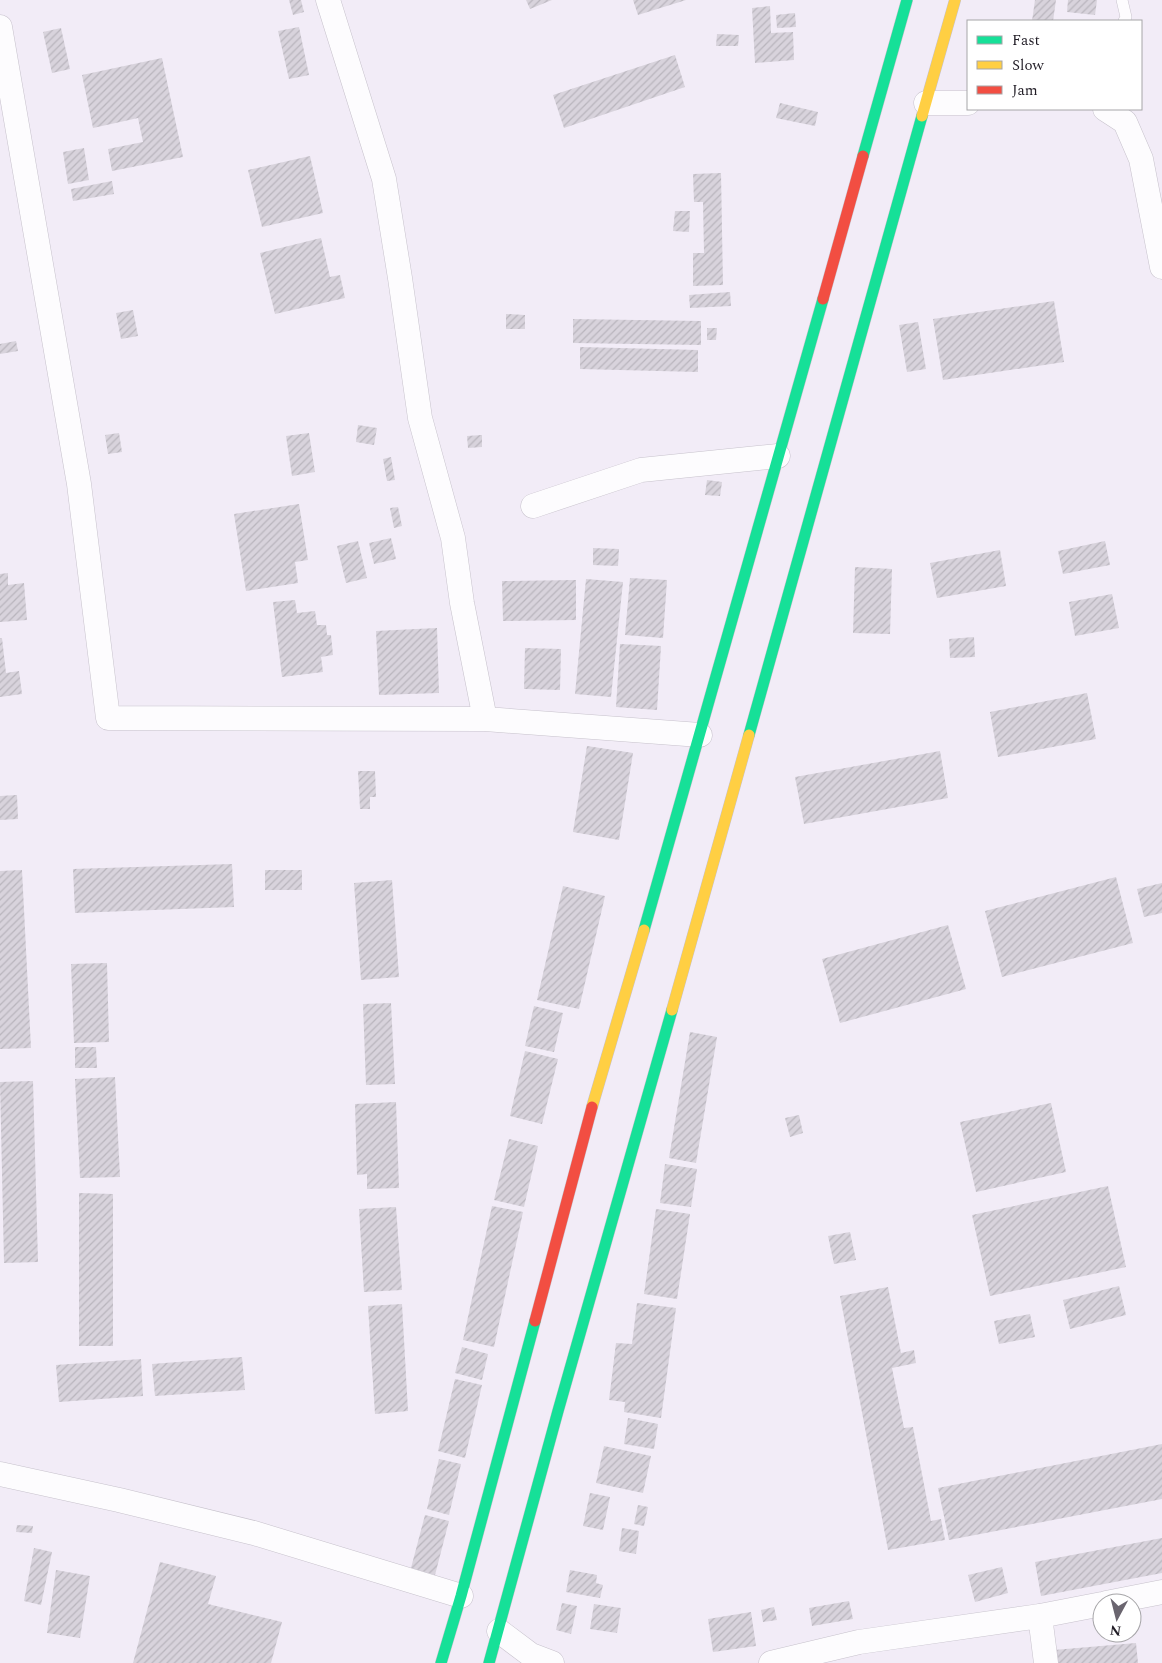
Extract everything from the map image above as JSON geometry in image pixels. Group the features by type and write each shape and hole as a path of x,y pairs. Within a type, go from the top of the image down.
{"main road":[{"path":"442,1663 462,1596 592,1108 700,735 907,0"},
{"path":"489,1663 558,1411 652,1083 955,0"}],"street":[{"path":"328,0 384,179 420,418 453,538 462,603 485,719"},
{"path":"0,27 79,484 108,718 485,719 700,735"},
{"path":"926,103 967,103"},
{"path":"1107,110 1125,122 1141,158 1162,267"},
{"path":"533,506 641,470 778,456"},
{"path":"0,1474 119,1500 254,1533 462,1596"},
{"path":"1142,1596 1162,1592"},
{"path":"771,1663 859,1642 1040,1616 1092,1606"},
{"path":"1040,1616 1046,1663"},
{"path":"499,1631 531,1655 552,1663"}],"lane":[{"path":"1122,0 1126,17 1124,20"}],"building":[{"path":"289,0 301,0 304,12 293,15"},
{"path":"526,0 552,0 530,9"},
{"path":"633,0 686,0 638,15"},
{"path":"1035,0 1056,0 1053,20 1032,20"},
{"path":"1068,0 1097,0 1095,15 1067,12"},
{"path":"770,6 771,33 793,32 794,60 755,63 752,8"},
{"path":"795,13 796,27 777,28 776,15"},
{"path":"299,27 309,75 289,79 278,31"},
{"path":"61,28 70,69 52,73 43,32"},
{"path":"717,34 739,35 738,46 716,46"},
{"path":"675,55 685,87 564,128 553,95"},
{"path":"162,58 183,157 112,171 108,149 143,142 138,118 93,128 82,75"},
{"path":"780,103 818,112 815,126 776,118"},
{"path":"84,148 89,180 68,184 63,152"},
{"path":"310,156 323,213 262,227 248,170"},
{"path":"721,173 723,285 693,286 693,253 704,253 703,202 694,202 693,174"},
{"path":"112,181 114,194 73,201 71,189"},
{"path":"675,211 690,211 689,232 673,231"},
{"path":"321,238 330,277 340,275 345,298 275,314 260,253"},
{"path":"730,292 731,306 690,308 689,295"},
{"path":"1054,301 1064,362 943,380 933,319"},
{"path":"133,310 138,336 121,339 116,313"},
{"path":"506,314 525,315 525,329 506,329"},
{"path":"573,319 701,321 701,345 573,343"},
{"path":"918,322 926,369 907,372 899,325"},
{"path":"707,328 717,328 716,340 707,340"},
{"path":"16,341 18,351 0,354 0,344"},
{"path":"580,347 698,350 698,372 580,369"},
{"path":"358,425 377,428 374,445 356,442"},
{"path":"119,433 122,452 108,454 105,435"},
{"path":"309,433 315,472 292,476 286,436"},
{"path":"482,435 482,447 468,448 467,436"},
{"path":"391,457 395,480 387,481 383,459"},
{"path":"707,480 722,482 720,496 705,495"},
{"path":"299,504 308,560 295,562 298,583 246,591 234,514"},
{"path":"398,507 402,526 394,528 390,508"},
{"path":"391,538 396,559 374,564 369,543"},
{"path":"358,541 367,578 346,583 337,546"},
{"path":"1105,541 1110,565 1063,574 1058,551"},
{"path":"593,548 619,549 618,566 593,565"},
{"path":"1000,550 1006,586 937,598 930,563"},
{"path":"855,567 892,569 890,634 853,633"},
{"path":"8,573 8,585 24,583 27,620 0,622 0,574"},
{"path":"630,578 667,580 663,638 625,635"},
{"path":"586,579 623,582 611,697 575,694"},
{"path":"576,580 576,620 503,621 502,581"},
{"path":"1112,594 1119,628 1075,636 1069,602"},
{"path":"295,600 297,613 315,611 317,625 326,625 327,635 331,635 333,655 321,657 323,672 282,677 273,602"},
{"path":"437,628 439,693 379,695 376,631"},
{"path":"974,637 975,657 950,658 949,639"},
{"path":"0,638 2,638 6,673 19,671 22,694 0,697"},
{"path":"620,644 661,646 657,710 616,707"},
{"path":"525,648 561,649 560,690 524,689"},
{"path":"1087,693 1096,739 998,757 990,712"},
{"path":"587,746 633,753 619,840 573,832"},
{"path":"940,751 948,798 804,824 795,777"},
{"path":"358,771 375,771 376,797 370,797 370,809 360,809"},
{"path":"17,795 18,819 0,820 0,796"},
{"path":"232,864 234,907 75,913 73,869"},
{"path":"22,870 31,1048 0,1049 0,871"},
{"path":"265,870 302,870 302,890 265,890"},
{"path":"1116,877 1133,943 1002,977 985,911"},
{"path":"392,880 399,977 361,980 354,883"},
{"path":"1162,883 1162,913 1144,917 1137,889"},
{"path":"563,886 605,896 579,1009 537,1000"},
{"path":"948,925 966,989 840,1023 822,959"},
{"path":"107,963 109,1042 74,1043 71,964"},
{"path":"391,1003 395,1084 366,1085 363,1004"},
{"path":"534,1006 563,1013 554,1052 525,1046"},
{"path":"690,1032 717,1037 696,1163 669,1158"},
{"path":"75,1047 96,1047 97,1068 75,1068"},
{"path":"525,1051 558,1059 542,1124 510,1116"},
{"path":"115,1077 120,1177 80,1178 75,1079"},
{"path":"33,1081 38,1262 4,1263 0,1082"},
{"path":"396,1102 399,1188 367,1189 367,1174 357,1175 355,1104"},
{"path":"1051,1103 1066,1172 976,1192 960,1122"},
{"path":"799,1115 803,1133 790,1137 785,1118"},
{"path":"509,1139 538,1146 524,1207 494,1200"},
{"path":"665,1164 697,1169 691,1207 660,1203"},
{"path":"1108,1186 1126,1267 990,1296 972,1215"},
{"path":"79,1193 113,1194 113,1346 79,1346"},
{"path":"492,1206 523,1212 494,1347 463,1340"},
{"path":"396,1207 402,1290 364,1292 359,1209"},
{"path":"656,1209 690,1214 677,1299 644,1294"},
{"path":"850,1232 856,1260 834,1264 828,1236"},
{"path":"1119,1286 1126,1315 1070,1329 1063,1300"},
{"path":"888,1287 901,1353 914,1350 916,1363 892,1368 904,1428 913,1427 931,1521 941,1519 945,1540 888,1550 840,1296"},
{"path":"637,1303 676,1308 661,1418 624,1412 625,1402 609,1400 616,1343 632,1344"},
{"path":"402,1304 408,1411 375,1414 368,1306"},
{"path":"1030,1314 1035,1337 999,1344 994,1321"},
{"path":"462,1347 488,1354 482,1380 455,1373"},
{"path":"242,1357 245,1390 155,1396 152,1364"},
{"path":"141,1359 143,1396 59,1402 56,1365"},
{"path":"455,1379 482,1385 465,1458 438,1451"},
{"path":"628,1418 658,1424 654,1449 624,1444"},
{"path":"1162,1444 1162,1499 949,1540 938,1488"},
{"path":"604,1446 651,1456 643,1493 596,1483"},
{"path":"439,1459 461,1464 449,1515 427,1509"},
{"path":"590,1493 610,1497 603,1530 583,1526"},
{"path":"638,1505 648,1507 644,1526 634,1524"},
{"path":"425,1515 449,1521 435,1575 411,1568"},
{"path":"17,1525 33,1526 32,1533 16,1532"},
{"path":"622,1528 639,1531 636,1554 619,1551"},
{"path":"1162,1538 1162,1573 1041,1596 1035,1562"},
{"path":"34,1548 52,1552 41,1605 24,1601"},
{"path":"160,1562 216,1576 208,1604 282,1622 271,1663 133,1663"},
{"path":"1002,1567 1008,1593 975,1602 968,1575"},
{"path":"56,1570 90,1576 80,1638 47,1633"},
{"path":"570,1570 597,1575 596,1583 603,1585 600,1598 566,1592"},
{"path":"849,1601 853,1619 812,1626 809,1608"},
{"path":"562,1603 577,1606 571,1634 556,1630"},
{"path":"594,1604 621,1608 617,1633 590,1629"},
{"path":"774,1607 777,1620 763,1622 761,1610"},
{"path":"751,1612 756,1646 713,1652 708,1619"},
{"path":"1136,1643 1138,1663 1055,1663 1054,1650"}],"traffic: fast":[{"path":"863,156 907,0"},
{"path":"749,735 922,116"},
{"path":"644,930 823,299"},
{"path":"489,1663 558,1411 672,1010"},
{"path":"441,1663 461,1596 535,1321"}],"traffic: slow":[{"path":"922,116 955,0"},
{"path":"672,1010 749,735"},
{"path":"592,1107 644,930"}],"traffic: jam":[{"path":"823,299 863,156"},
{"path":"535,1321 592,1107"}]}
